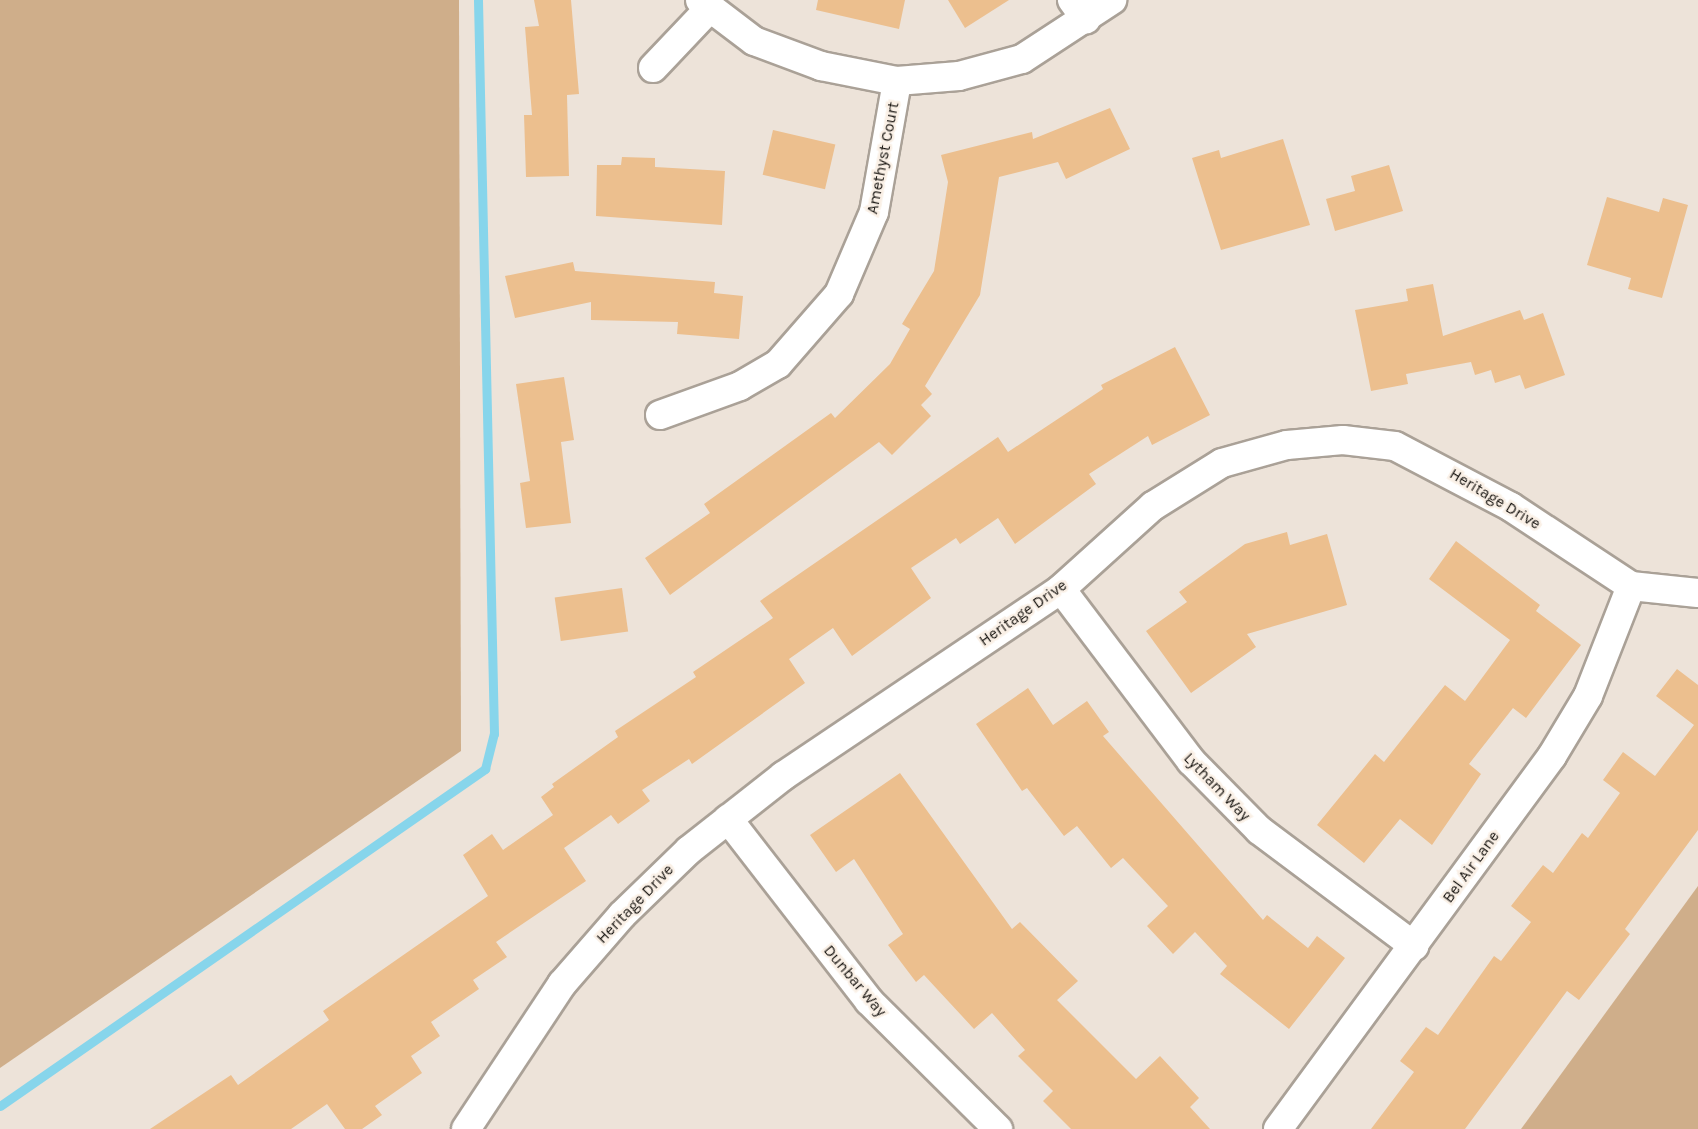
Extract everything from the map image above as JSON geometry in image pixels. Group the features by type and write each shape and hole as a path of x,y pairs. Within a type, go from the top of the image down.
{"street":[{"path":"653,68 704,5 754,41 821,66 897,81 959,76 1022,59 1079,10 1112,0"},
{"name":"Amethyst Court","path":"660,415 740,386 778,364 839,294 874,212 897,81"},
{"name":"Heritage Drive","path":"466,1129 562,984 622,915 728,819 1061,589 1153,506 1222,463 1287,445 1343,440 1395,446 1452,472 1631,586 1698,593"},
{"name":"Bel Air Lane","path":"1278,1129 1414,946 1570,729 1631,586"},
{"name":"Lytham Way","path":"1061,589 1191,761 1259,831 1414,946"},
{"name":"Dunbar Way","path":"728,819 869,1001 998,1129"}],"shaded area":[{"path":"0,0 459,0 461,751 0,1068"},
{"path":"1698,886 1698,1129 1521,1129"}],"building":[{"path":"534,0 571,0 579,94 567,95 569,176 526,177 524,115 532,115 525,27 539,26"},
{"path":"818,0 905,0 899,29 816,10"},
{"path":"948,0 1009,0 965,28"},
{"path":"1110,108 1130,149 1066,179 1058,162 999,177 980,295 925,386 932,394 921,405 931,416 892,455 879,442 670,595 645,558 710,513 704,504 831,413 835,418 890,364 910,329 902,324 934,271 948,182 941,155 1032,132 1033,139"},
{"path":"773,130 835,144 825,189 763,175"},
{"path":"1283,139 1310,225 1221,250 1192,158 1219,150 1221,158"},
{"path":"622,157 655,158 655,167 725,171 722,225 596,216 597,165 621,165"},
{"path":"1389,165 1403,211 1335,231 1326,199 1355,191 1351,176"},
{"path":"1607,197 1659,212 1663,198 1688,205 1662,298 1628,289 1631,278 1587,265"},
{"path":"573,262 575,271 715,282 714,293 743,296 739,339 677,334 678,322 591,320 591,302 515,318 505,276"},
{"path":"1433,284 1443,336 1520,310 1524,320 1543,313 1565,375 1525,389 1520,375 1495,383 1491,370 1475,375 1471,362 1406,374 1408,384 1371,391 1355,310 1408,301 1406,289"},
{"path":"1175,347 1210,415 1152,445 1148,436 1089,474 1096,484 1015,544 998,518 960,544 956,538 911,568 931,598 852,656 833,628 789,659 805,683 692,764 689,759 642,790 650,801 618,824 611,815 564,848 586,881 496,942 507,957 473,980 479,989 431,1022 440,1036 411,1056 422,1073 375,1106 382,1115 362,1129 345,1129 327,1104 291,1129 150,1129 231,1075 238,1085 329,1020 323,1011 488,896 463,855 492,834 503,850 553,815 541,797 554,787 552,784 618,737 615,731 696,677 693,672 773,618 760,601 998,437 1008,452 1103,389 1101,385"},
{"path":"564,377 574,440 561,442 571,523 526,528 520,483 530,481 516,384"},
{"path":"1287,532 1290,545 1327,534 1347,605 1247,634 1256,647 1191,693 1146,631 1187,602 1179,592 1245,544"},
{"path":"1456,541 1540,605 1536,611 1581,645 1526,718 1513,708 1469,764 1481,774 1432,845 1400,819 1364,863 1317,825 1375,754 1384,762 1445,685 1465,701 1510,640 1429,579"},
{"path":"622,588 628,632 561,641 555,597"},
{"path":"1677,669 1698,685 1698,830 1625,929 1630,934 1579,1000 1567,991 1465,1129 1371,1129 1414,1072 1400,1061 1426,1027 1438,1035 1494,956 1501,961 1531,922 1511,906 1543,865 1553,873 1582,833 1588,838 1620,793 1603,780 1623,752 1655,776 1694,725 1656,696"},
{"path":"1028,688 1053,725 1087,701 1109,732 1103,736 1263,920 1267,915 1308,948 1317,936 1345,958 1289,1029 1220,974 1227,966 1195,932 1173,954 1147,926 1168,906 1123,858 1111,868 1077,826 1064,836 1027,788 1022,791 976,724"},
{"path":"900,773 1012,929 1020,922 1078,981 1057,1000 1136,1079 1160,1056 1199,1098 1190,1107 1210,1129 1071,1129 1043,1101 1053,1091 1018,1056 1025,1050 992,1013 974,1029 924,975 916,982 888,945 903,934 854,859 836,872 810,835"}],"waterway":[{"path":"0,1106 485,769 494,734 478,0"}]}
